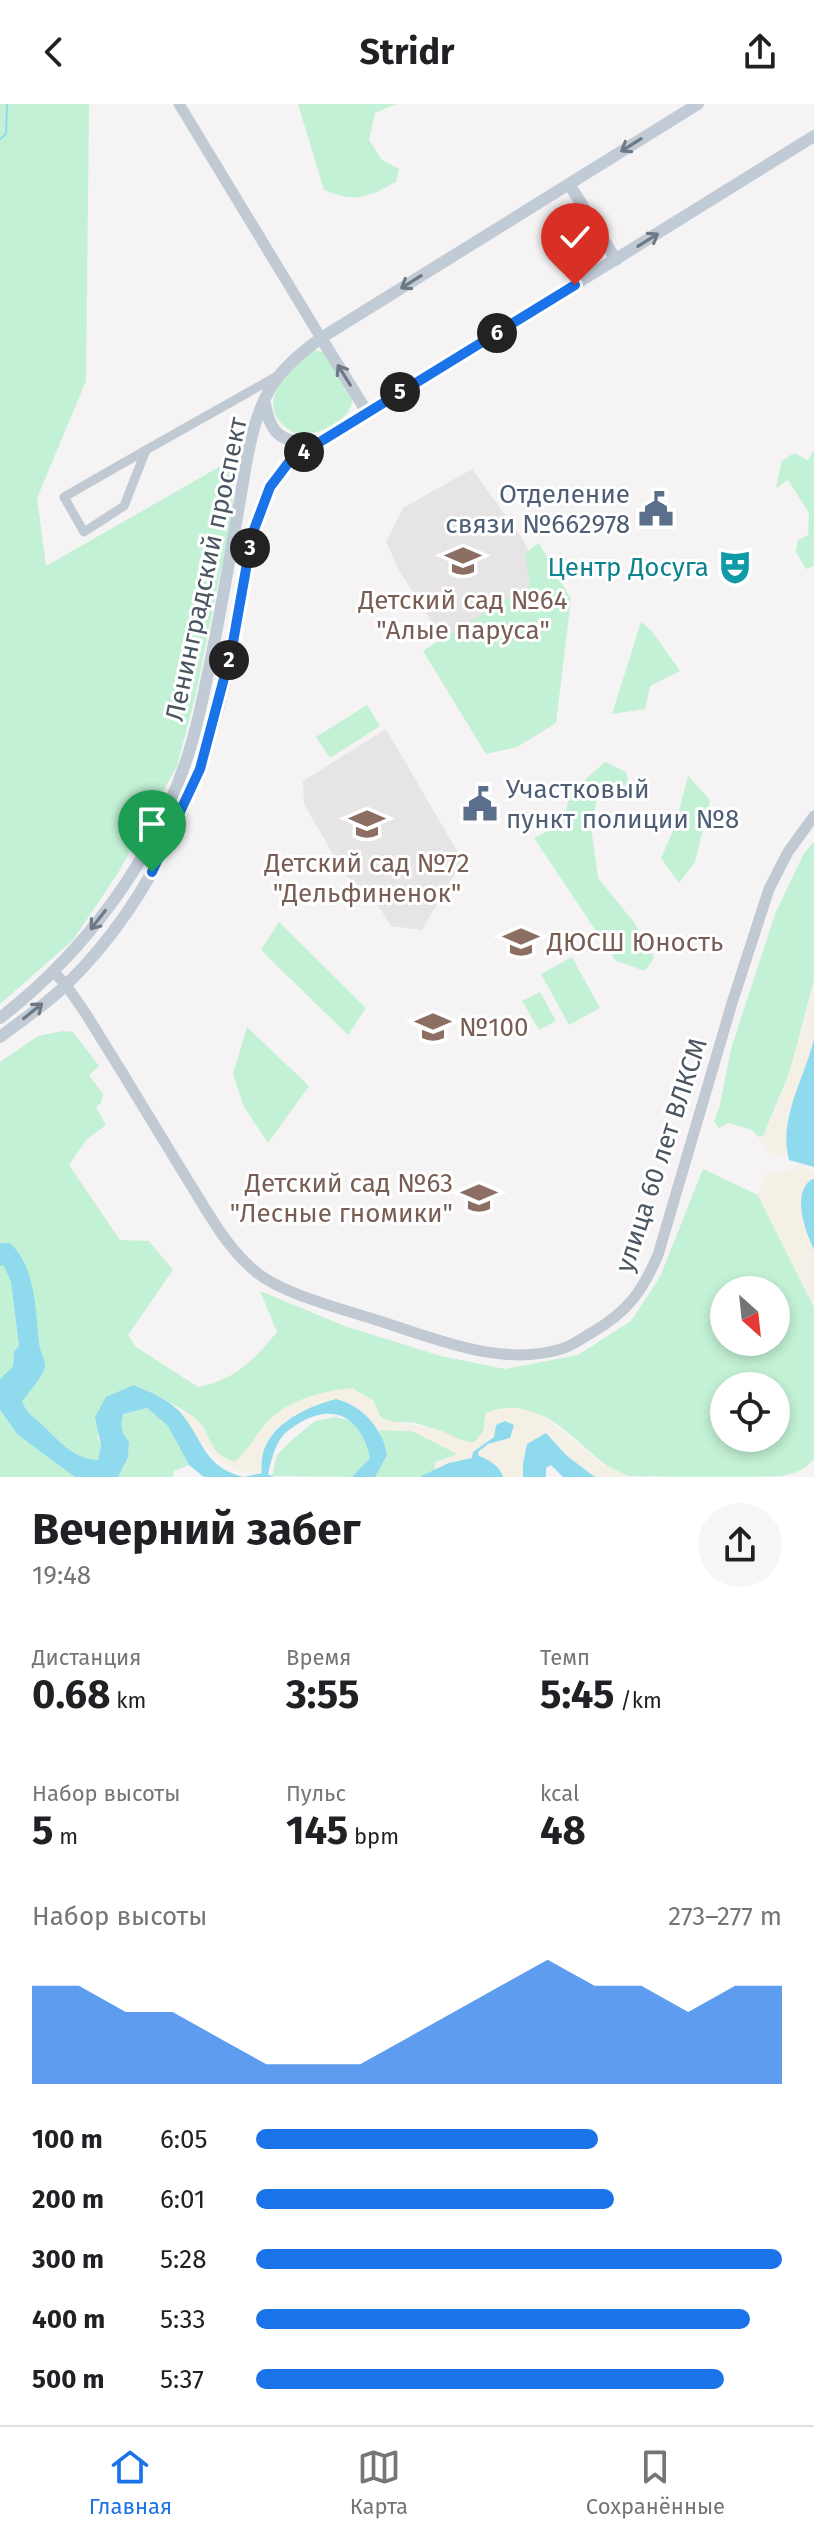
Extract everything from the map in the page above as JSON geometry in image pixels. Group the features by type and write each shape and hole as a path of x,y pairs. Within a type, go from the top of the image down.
{"main road":[{"name":"Ленинградский проспект","path":"0,1018 54,972 98,921 162,819 187,760 214,644 250,442 264,401 280,374 321,338 698,104"},
{"name":"Ленинградский проспект","path":"0,1037 66,985 124,916 152,872 175,827 200,769 217,709 232,648 252,535 270,487 289,462 814,136"},
{"path":"569,184 616,260"},
{"path":"321,338 367,412"},
{"path":"264,401 270,426 278,435 288,441 315,445"}],"street":[{"path":"179,104 321,338"},
{"path":"146,450 124,506 84,532 64,497 146,450 280,374"},
{"name":"улица 60 лет ВЛКСМ","path":"54,972 66,985 207,1211 255,1271 272,1282 318,1301 488,1352 540,1354 565,1348 618,1317 636,1297 658,1255 769,889 788,852 814,816"}],"shaded area":[{"path":"472,469 524,541 557,616 449,648 400,572 386,542 403,508"},
{"path":"386,729 461,863 422,930 391,926 367,888 354,883 344,873 304,804 303,781"}],"green space":[{"path":"0,104 89,104 86,381 37,498 46,566 226,463 234,472 232,516 195,698 177,766 118,873 73,940 0,1004"},
{"path":"298,104 396,104 375,113 369,140 382,160 399,169 396,182 361,197 324,190"},
{"path":"313,350 324,352 352,395 352,404 342,419 333,425 314,433 296,434 282,424 273,402 283,380"},
{"path":"814,450 814,566 806,569 796,552 798,540 808,535 809,513 788,480 776,488 782,461 794,453 808,460"},
{"path":"539,543 571,599 556,723 517,747 486,754 423,651 530,585 525,553"},
{"path":"641,622 651,630 680,671 650,686 645,709 612,714"},
{"path":"367,705 380,726 330,758 316,737"},
{"path":"605,762 626,772 629,784 598,795 591,827 598,878 633,921 654,958 645,971 616,961 534,838 563,824 570,793"},
{"path":"688,776 710,800 695,862 679,883 661,858 675,826"},
{"path":"814,842 814,980 790,1071 763,1136 728,1123 719,1128 714,1121 731,1049 775,914 804,853"},
{"path":"279,922 366,1008 348,1035 261,950"},
{"path":"572,957 600,1008 569,1025 541,974"},
{"path":"540,992 556,1021 539,1030 522,1001"},
{"path":"247,1027 309,1086 268,1143 244,1107 233,1074"},
{"path":"63,1031 73,1032 99,1066 89,1075 103,1094 101,1103 96,1107 106,1125 87,1139 69,1165 120,1240 149,1241 173,1270 128,1335 136,1347 198,1387 233,1374 277,1332 260,1291 347,1327 441,1356 505,1369 578,1355 631,1321 660,1277 703,1169 758,1195 814,1307 814,1459 800,1470 782,1476 627,1476 601,1461 565,1430 539,1414 524,1410 486,1413 483,1432 475,1442 468,1442 415,1423 384,1419 352,1388 234,1462 213,1448 202,1426 191,1415 134,1385 97,1436 101,1446 99,1460 80,1456 31,1415 22,1402 45,1366 32,1294 10,1243 0,1243 0,1062 38,1036"},
{"path":"0,1265 4,1265 11,1282 19,1346 14,1351 13,1366 0,1379"},
{"path":"147,1408 168,1426 189,1465 174,1471 173,1477 118,1477 128,1457 129,1442 122,1429 123,1414"},
{"path":"0,1410 18,1435 75,1477 0,1477"},
{"path":"335,1417 352,1421 366,1439 370,1458 352,1477 272,1476 277,1455 292,1440 315,1421"},
{"path":"379,1430 412,1431 458,1454 435,1462 435,1470 419,1477 375,1477 387,1455"}],"sand":[{"path":"814,980 814,1039 787,1114 786,1157 769,1152 759,1137 763,1136 787,1079"},
{"path":"797,1167 814,1172 802,1192 804,1227 814,1250 814,1307 758,1195 767,1172 777,1176"},
{"path":"352,1388 373,1400 381,1418 442,1431 468,1442 475,1442 483,1432 486,1413 504,1408 535,1413 601,1463 630,1477 595,1477 567,1456 555,1441 523,1464 523,1477 503,1477 494,1464 479,1456 478,1451 496,1441 496,1425 494,1437 478,1448 472,1458 435,1470 435,1463 457,1454 412,1431 379,1430 365,1415 336,1399 276,1429 262,1473 247,1472 233,1468 210,1451 175,1407 197,1420 215,1449 234,1462 266,1423 284,1408 317,1394"}],"water":[{"path":"814,1039 814,1167 789,1160 787,1130"},
{"path":"812,1179 814,1250 804,1223 801,1203 802,1193"},
{"path":"0,1243 10,1243 19,1253 33,1289 39,1345 45,1366 22,1402 31,1415 72,1452 98,1460 101,1446 95,1417 106,1397 134,1385 178,1410 210,1458 229,1472 243,1477 204,1477 189,1465 168,1426 147,1408 123,1414 122,1429 129,1442 128,1457 118,1477 75,1477 18,1435 0,1410 0,1379 13,1366 14,1351 19,1346 11,1282 4,1266 0,1265"},
{"path":"336,1399 363,1413 381,1436 387,1455 375,1477 352,1477 370,1458 366,1445 361,1434 346,1418 326,1414 301,1422 283,1435 268,1474 274,1477 244,1477 262,1473 266,1445 284,1423 309,1408"},
{"path":"505,1421 514,1425 510,1438 488,1444 478,1452 479,1456 497,1467 503,1477 419,1477 449,1463 472,1458 473,1452 494,1437 496,1425"},
{"path":"546,1433 567,1456 595,1477 563,1477 551,1465 546,1468 546,1477 523,1477 527,1444"}],"waterway":[{"path":"0,139 6,134 7,104"}],"place":[{"name":"Отделение связи №662978","path":"656,509"},
{"name":"Детский сад №64 \"Алые паруса\"","path":"463,561"},
{"name":"Центр Досуга","path":"735,567"},
{"name":"Участковый пункт полиции №8","path":"480,804"},
{"name":"Детский сад №72 \"Дельфиненок\"","path":"367,824"},
{"name":"ДЮСШ Юность","path":"521,942"},
{"name":"№100","path":"433,1027"},
{"name":"Детский сад №63 \"Лесные гномики\"","path":"479,1198"}],"route":[{"path":"152,872 200,769 232,648 252,535 270,487 289,462 575,285"}]}
